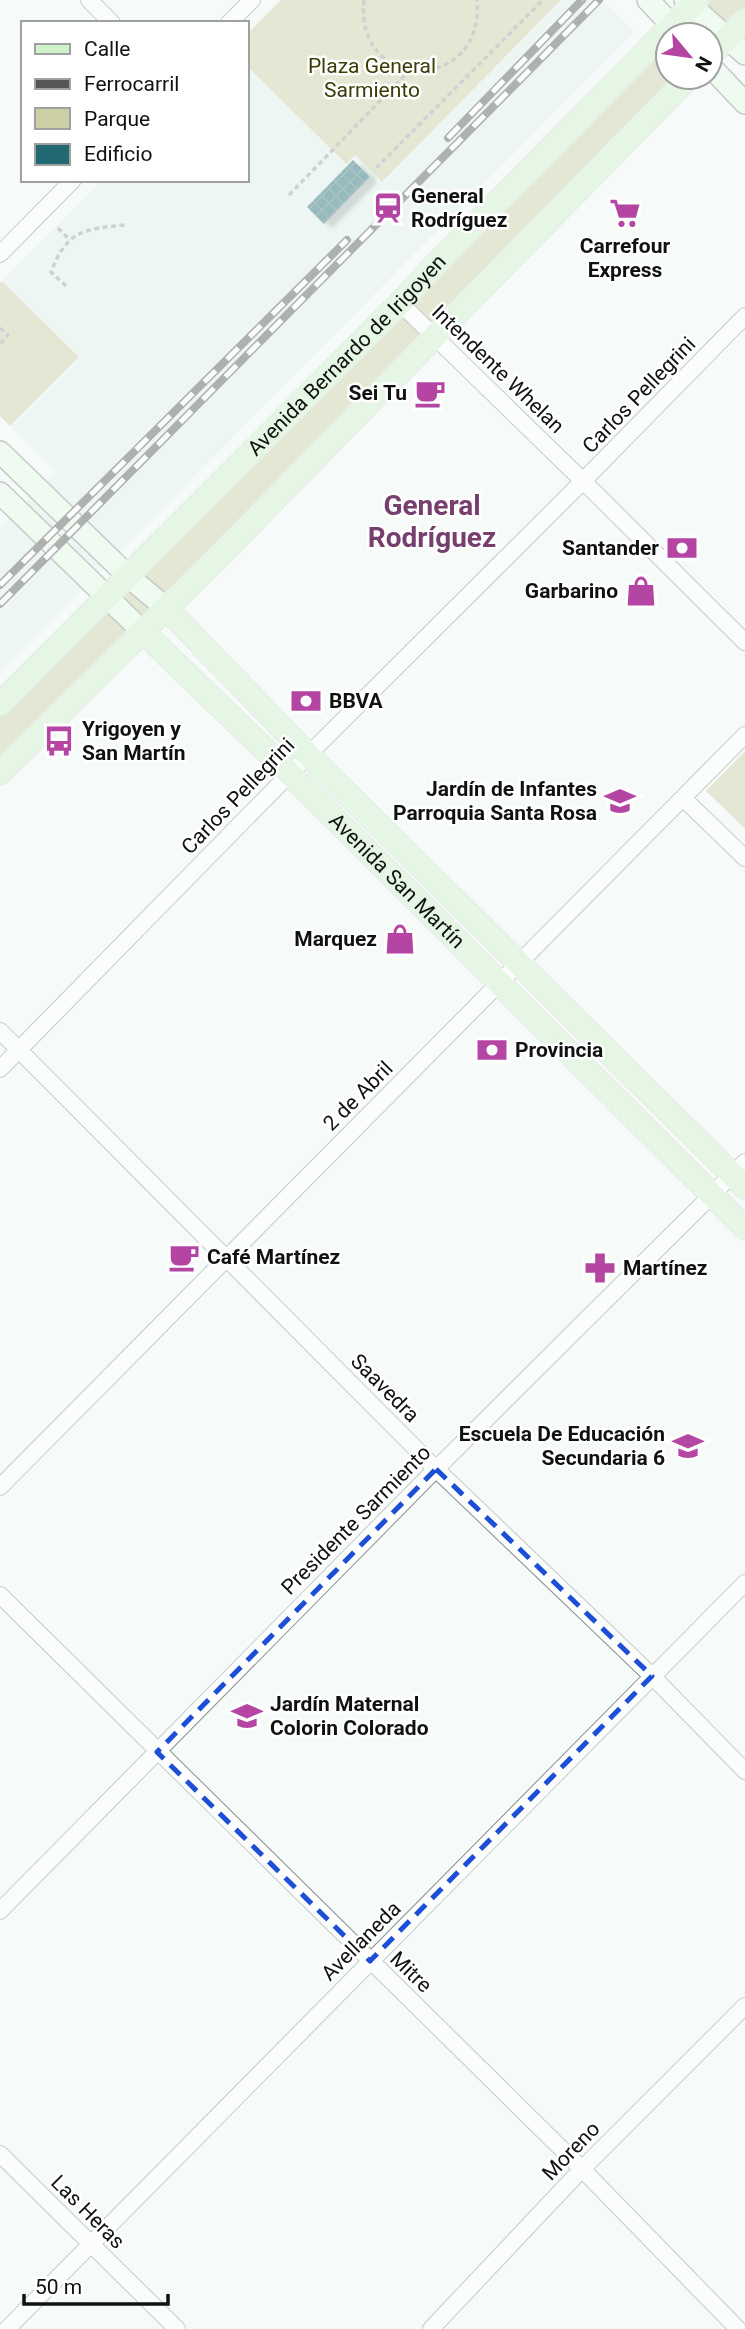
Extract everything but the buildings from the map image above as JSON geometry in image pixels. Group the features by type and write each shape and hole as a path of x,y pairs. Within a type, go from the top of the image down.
{"main road":[{"path":"648,0 668,21"},
{"path":"691,2 745,54"},
{"name":"Avenida Bernardo de Irigoyen","path":"682,21 691,2"},
{"path":"724,42 745,20"},
{"name":"Avenida Bernardo de Irigoyen","path":"0,704 129,577 440,260 654,52"},
{"path":"724,81 745,103"},
{"path":"0,773 675,91"},
{"name":"Avenida San Martín","path":"0,452 129,577 166,608 308,755 741,1175"},
{"name":"Avenida San Martín","path":"0,493 289,773 745,1228"}],"street":[{"path":"89,0 110,21"},
{"path":"231,21 252,0"},
{"path":"0,254 71,182"},
{"name":"Intendente Whelan","path":"400,303 745,642"},
{"name":"Carlos Pellegrini","path":"0,1069 289,773 745,316"},
{"name":"2 de Abril","path":"0,1487 745,735"},
{"path":"684,799 745,858"},
{"name":"Saavedra","path":"0,1031 436,1469 652,1676 745,1771"},
{"name":"Presidente Sarmiento","path":"0,1911 436,1469 713,1196 741,1175"},
{"name":"Avellaneda","path":"7,2329 745,1583"},
{"name":"Mitre","path":"0,1595 582,2169 738,2329"},
{"name":"Moreno","path":"431,2329 582,2169 745,2006"},
{"name":"Las Heras","path":"0,2154 177,2329"},
{"path":"715,2307 718,2329"}],"path":[{"path":"363,0 362,18 366,37 377,53 392,64 410,71 429,71 447,65 463,53 473,37 478,18 477,0"},
{"path":"376,168 543,0"},
{"path":"289,195 410,71"},
{"path":"66,286 51,272 59,252 69,239 83,231 125,225"},
{"path":"58,228 69,239"},
{"path":"0,328 8,335 0,344"}],"highlighted area":[{"path":"436,1469 652,1676 370,1961 157,1752"}],"shaded area":[{"path":"561,0 602,0 634,32 0,673 0,528 55,472 10,426 79,357 2,281 100,182 248,182 248,67 345,164 355,155 382,181"}],"green space":[{"name":"Plaza General Sarmiento","path":"281,0 561,0 382,182 355,155 346,164 248,67 248,33"},
{"path":"697,0 745,0 745,20 724,42 724,21 676,21"},
{"path":"654,43 654,91 675,91 0,773 0,704"},
{"path":"2,281 79,357 10,426 0,416"},
{"path":"745,751 745,829 706,791"}],"railway":[{"path":"448,138 582,0"},
{"path":"0,604 599,0"},
{"path":"0,585 347,240"}],"place":[{"name":"General Rodríguez","path":"388,208"},
{"name":"Carrefour Express","path":"625,213"},
{"name":"Sei Tu","path":"430,393"},
{"name":"Santander","path":"682,548"},
{"name":"Garbarino","path":"641,591"},
{"name":"BBVA","path":"306,701"},
{"name":"Yrigoyen y San Martín","path":"59,741"},
{"name":"Jardín de Infantes Parroquia Santa Rosa","path":"620,801"},
{"name":"Marquez","path":"400,939"},
{"name":"Provincia","path":"492,1050"},
{"name":"Café Martínez","path":"184,1257"},
{"name":"Martínez","path":"600,1268"},
{"name":"Escuela De Educación Secundaria 6","path":"688,1446"},
{"name":"Jardín Maternal Colorin Colorado","path":"247,1716"}],"district":[{"name":"General Rodríguez","path":"432,521"}]}
